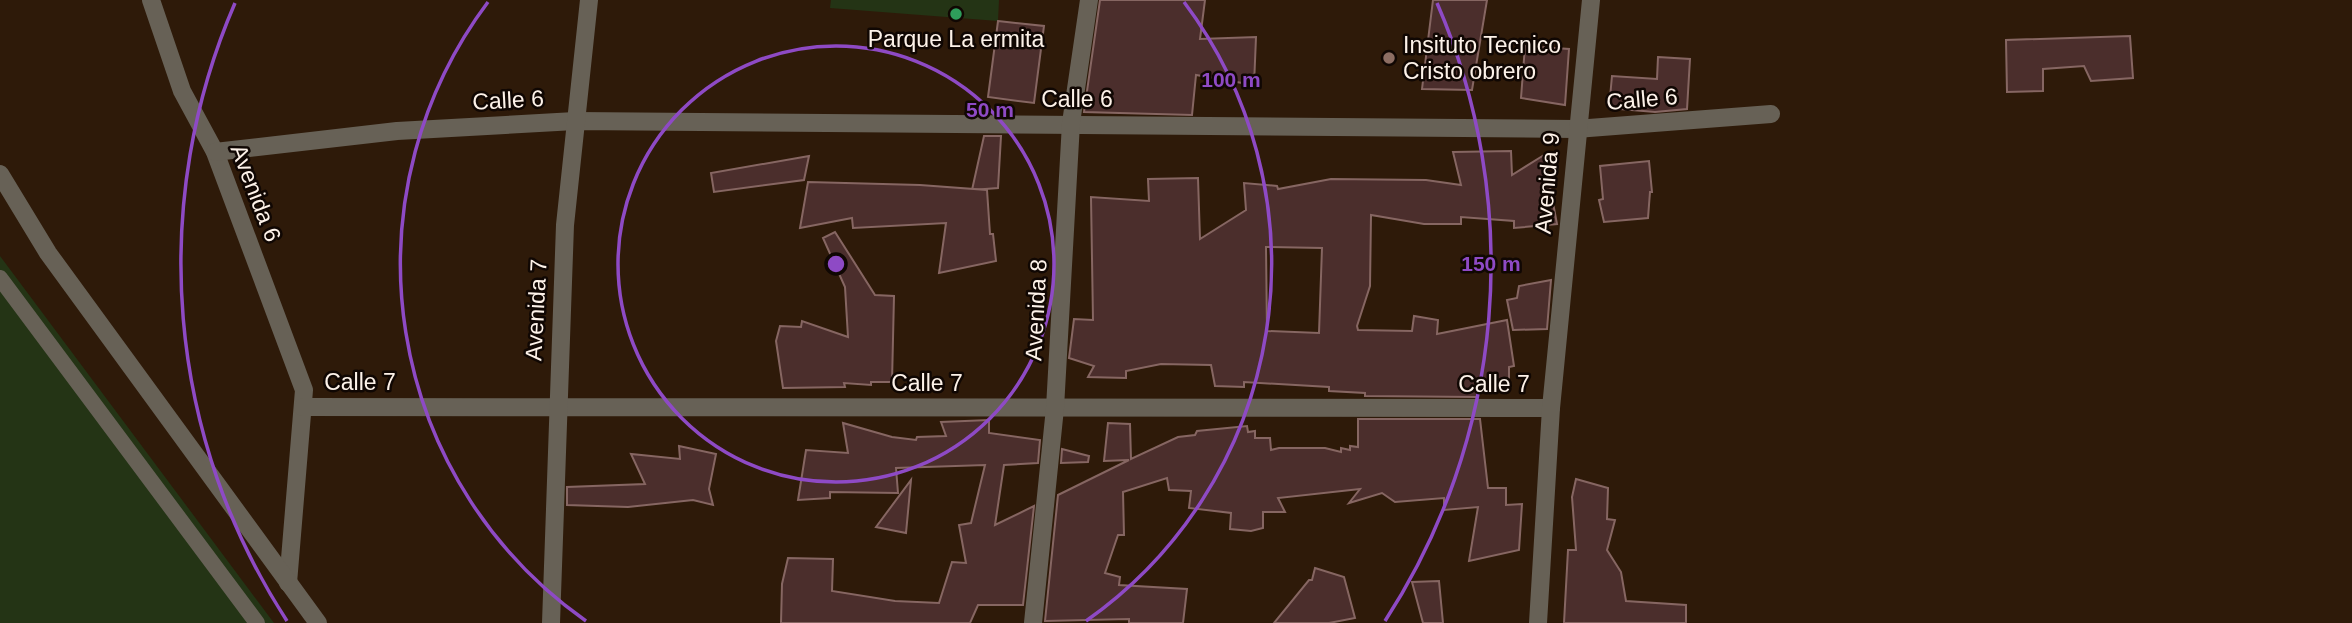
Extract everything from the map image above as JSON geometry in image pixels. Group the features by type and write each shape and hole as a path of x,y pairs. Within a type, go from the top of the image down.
{"street":[{"name":"Avenida 6","path":"151,0 182,91 215,152 303,390 288,583"},
{"name":"Avenida 7","path":"551,623 556,407 565,225 589,0"},
{"name":"Avenida 8","path":"1033,623 1055,408 1071,123 1088,0"},
{"name":"Avenida 9","path":"1538,623 1551,408 1576,129 1591,0"},
{"name":"Calle 6","path":"215,152 397,131 575,121 1576,129 1771,114"},
{"path":"0,174 48,253 317,623"},
{"name":"Calle 7","path":"303,407 1551,408"}],"lane":[{"path":"0,278 257,623"}],"green space":[{"name":"Parque La ermita","path":"831,0 999,0 998,21 830,8"},
{"path":"0,256 274,623 0,623"}],"building":[{"path":"1100,0 1205,0 1200,39 1256,37 1254,85 1196,75 1192,115 1084,112"},
{"path":"1433,0 1487,0 1472,90 1422,89"},
{"path":"998,21 1044,26 1034,103 988,97"},
{"path":"2130,36 2133,78 2091,81 2084,66 2043,69 2043,91 2007,92 2006,40"},
{"path":"1525,46 1569,49 1565,105 1521,98"},
{"path":"1658,57 1690,59 1687,109 1655,112 1609,108 1612,76 1657,79"},
{"path":"984,136 1001,136 998,188 972,190"},
{"path":"1511,151 1512,175 1544,155 1557,224 1514,228 1514,221 1461,217 1461,224 1424,224 1371,215 1370,286 1357,326 1358,330 1412,331 1414,316 1438,320 1437,334 1507,320 1514,366 1509,367 1509,388 1477,389 1477,397 1365,396 1365,393 1329,391 1329,387 1244,382 1244,387 1215,386 1211,365 1161,364 1126,371 1126,378 1088,377 1094,366 1069,358 1074,319 1093,320 1091,197 1149,201 1148,179 1198,178 1200,239 1246,210 1244,183 1277,186 1278,189 1331,179 1426,180 1461,185 1453,152","holes":["1266,247 1322,248 1319,333 1267,331"]},
{"path":"809,156 804,180 714,192 711,173"},
{"path":"1649,161 1652,192 1648,218 1604,222 1599,200 1603,199 1600,166"},
{"path":"808,182 987,190 990,234 993,234 996,261 939,273 946,223 853,228 852,218 800,228"},
{"path":"835,232 875,295 894,296 892,382 871,382 871,385 844,383 845,387 783,388 776,341 780,326 801,327 802,321 848,337 845,287 823,238"},
{"path":"1551,280 1547,329 1513,330 1507,300 1517,298 1519,286"},
{"path":"1358,419 1480,419 1488,488 1506,488 1506,505 1522,504 1519,550 1469,561 1478,507 1444,510 1444,498 1395,502 1382,493 1349,503 1360,489 1278,498 1285,512 1263,512 1263,528 1251,531 1230,529 1231,513 1189,508 1191,491 1169,490 1167,478 1123,492 1124,535 1118,535 1105,573 1120,577 1119,585 1187,589 1183,623 1129,623 1129,619 1045,621 1058,495 1129,460 1104,461 1108,423 1130,424 1131,459 1178,437 1195,435 1197,431 1247,426 1248,432 1255,431 1255,438 1270,438 1271,450 1325,448 1341,452 1341,448 1350,450 1350,446 1358,447"},
{"path":"989,420 989,433 1040,440 1038,463 1004,465 995,525 1034,506 1023,605 978,605 970,623 781,623 782,584 788,558 833,559 832,591 895,601 939,603 952,562 966,563 959,525 971,523 985,465 896,468 898,493 830,492 830,498 798,500 806,450 848,453 843,423 892,437 916,440 917,437 946,436 941,422"},
{"path":"679,446 716,454 709,489 713,505 693,500 628,507 567,505 567,487 645,484 631,454 680,459"},
{"path":"1062,449 1089,456 1088,462 1061,463"},
{"path":"1576,479 1608,488 1607,519 1615,520 1607,550 1621,572 1626,601 1686,605 1686,623 1564,623 1568,550 1576,550 1572,497"},
{"path":"911,480 906,533 876,527"},
{"path":"1315,568 1344,577 1355,618 1329,623 1274,623 1309,580 1312,580"},
{"path":"1439,581 1443,623 1423,623 1412,582"}],"place":[{"name":"Parque La ermita","path":"956,14"},
{"name":"Insituto Tecnico Cristo obrero","path":"1389,58"}]}
